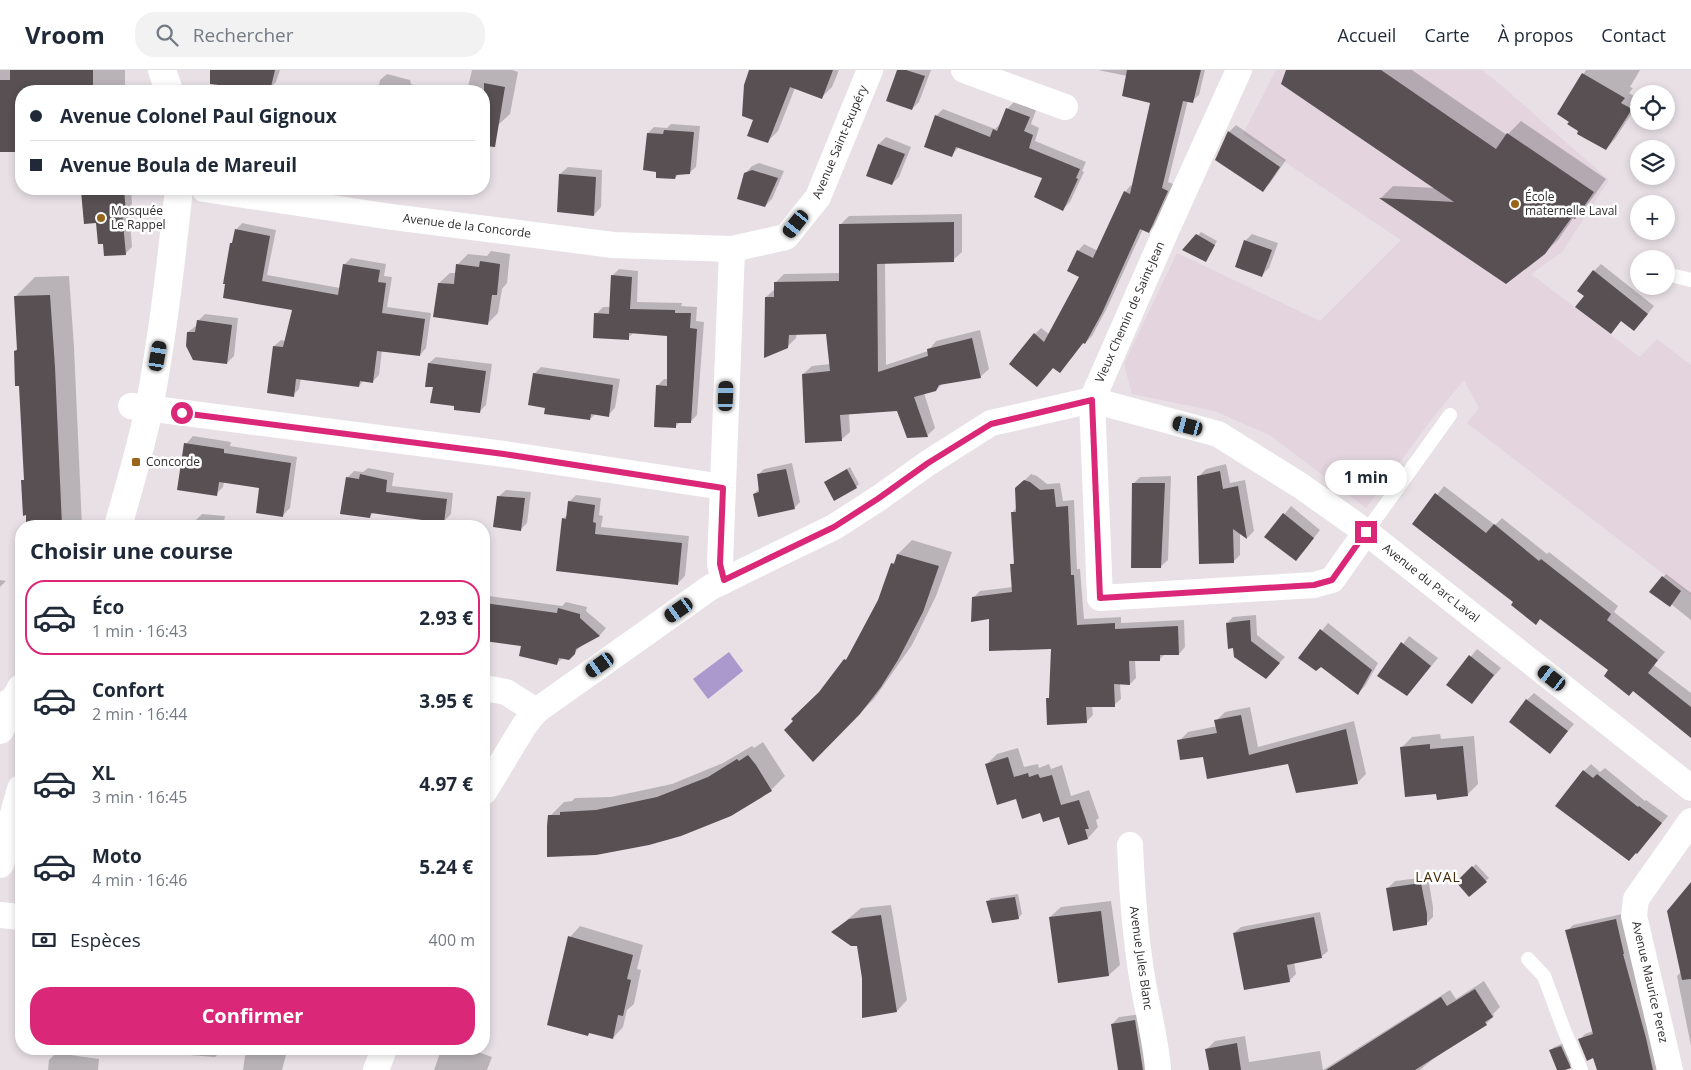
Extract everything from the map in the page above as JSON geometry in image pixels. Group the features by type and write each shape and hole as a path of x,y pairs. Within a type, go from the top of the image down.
{"street":[{"path":"150,70 154,85"},
{"path":"162,70 167,85"},
{"name":"Avenue Saint-Exupéry","path":"732,249 786,237 818,197 870,70"},
{"path":"964,70 1065,107"},
{"name":"Vieux Chemin de Saint-Jean","path":"1092,400 1239,70"},
{"path":"162,195 163,255"},
{"path":"120,520 136,462 148,302 163,255 178,195"},
{"name":"Avenue de la Concorde","path":"246,195 613,245 732,249"},
{"path":"724,580 720,564 732,249"},
{"path":"490,782 524,726 536,711 695,598 724,580 834,527 928,463 991,424 1092,400 1100,598 1314,585 1332,580 1366,532"},
{"name":"Avenue du Parc Laval","path":"1092,400 1218,434 1327,504 1366,532 1691,788"},
{"path":"140,407 504,454 723,488"},
{"path":"103,520 121,455 140,407"},
{"path":"490,689 506,692 536,711"},
{"path":"0,730 12,698"},
{"path":"0,864 15,810"},
{"name":"Avenue Maurice Perez","path":"1670,1070 1634,916 1636,899 1691,821"},
{"name":"Avenue Jules Blanc","path":"1130,845 1132,906 1143,983 1157,1054 1158,1070"},
{"path":"0,915 15,916"},
{"path":"376,1070 382,1055"}],"lane":[{"path":"1675,276 1691,280"},
{"path":"1366,532 1450,415"},
{"path":"1528,959 1544,976 1581,1070"}],"shaded area":[{"path":"1276,70 1482,70 1609,180 1562,252 1531,274 1640,357 1657,339 1691,365 1691,595 1467,423 1479,408 1464,380 1431,420 1366,508 1271,436 1215,411 1132,394 1124,364 1177,253 1320,321 1401,240 1243,134"},
{"path":"729,652 743,671 708,699 693,679"}],"building":[{"path":"10,70 93,70 93,85 15,85 15,152 0,152 0,80 10,80"},
{"path":"210,70 275,70 271,85 210,84"},
{"path":"749,70 833,70 822,99 790,87 768,143 747,136 753,120 742,116 744,85"},
{"path":"897,70 906,70 925,76 912,110 886,101"},
{"path":"1127,70 1201,70 1193,103 1183,101 1162,188 1168,191 1149,233 1140,229 1102,313 1085,344 1083,343 1060,373 1053,368 1037,387 1009,364 1034,333 1044,342 1079,277 1067,271 1077,250 1093,258 1124,191 1130,194 1150,103 1122,96"},
{"path":"1286,70 1381,70 1496,149 1507,133 1594,192 1575,219 1572,217 1545,254 1506,284 1379,198 1454,202 1281,84"},
{"path":"1582,73 1625,98 1621,103 1630,108 1630,112 1606,150 1577,134 1578,131 1567,124 1569,122 1557,114"},
{"path":"484,83 505,87 495,147 490,147 490,85 484,85"},
{"path":"1006,108 1030,117 1024,131 1033,135 1029,148 1080,169 1076,178 1078,179 1063,211 1034,197 1042,178 956,147 952,157 924,147 935,115 990,137 993,129 997,131"},
{"path":"664,130 694,132 690,174 676,175 675,179 656,178 656,172 643,170 647,133 663,134"},
{"path":"1228,131 1280,167 1263,192 1215,160"},
{"path":"878,144 905,154 892,185 866,176"},
{"path":"752,170 778,178 765,207 737,199 744,173"},
{"path":"559,174 596,177 594,216 557,212"},
{"name":"Mosquée Le Rappel","path":"81,195 124,195 126,213 122,213 126,255 104,256 103,244 98,244 96,223 84,224"},
{"path":"954,222 954,262 877,264 878,372 928,356 927,349 972,338 981,378 939,385 936,391 914,397 928,437 907,438 897,411 840,415 842,441 805,443 802,374 830,371 826,334 789,335 788,348 764,358 765,297 774,297 774,282 839,281 839,224"},
{"path":"235,229 270,236 262,281 338,295 343,264 380,270 378,282 386,283 382,313 425,319 420,356 377,351 373,383 360,381 359,387 296,379 294,397 267,393 273,346 283,347 292,310 223,298 225,284 223,284 230,243 232,243"},
{"path":"1196,234 1215,245 1206,262 1182,250"},
{"path":"1244,240 1272,250 1262,277 1235,267"},
{"path":"480,261 500,264 497,295 492,295 488,325 433,317 438,283 454,284 456,264 479,267"},
{"path":"1593,270 1648,314 1634,331 1621,321 1611,334 1575,307 1584,296 1577,291"},
{"path":"611,275 632,277 630,309 675,310 675,313 691,313 690,328 697,329 691,423 676,423 676,428 654,427 656,385 667,386 667,336 629,333 629,340 593,338 594,313 609,314"},
{"path":"50,295 62,520 26,520 26,515 23,516 21,480 24,480 19,386 15,386 14,351 17,350 14,296"},
{"path":"197,320 232,325 227,364 193,360 186,346 187,332 195,332"},
{"path":"428,363 486,371 480,413 454,410 454,406 430,403 433,387 425,387"},
{"path":"533,373 613,385 609,417 591,414 590,420 544,414 545,408 528,405"},
{"path":"184,443 224,449 224,453 291,463 283,517 256,513 259,488 219,482 217,496 177,490"},
{"path":"786,469 795,509 758,517 753,494 759,492 757,474"},
{"path":"847,469 857,488 834,501 824,482"},
{"path":"1220,471 1223,489 1238,486 1247,539 1233,529 1234,563 1199,564 1197,476"},
{"path":"360,474 387,480 386,492 447,499 444,520 422,520 371,513 370,518 340,514 346,477 359,479"},
{"path":"1024,480 1040,490 1054,489 1056,507 1068,506 1071,575 1074,575 1077,625 1115,623 1115,629 1178,626 1179,655 1160,655 1160,661 1129,661 1130,685 1114,684 1115,707 1086,707 1087,723 1047,725 1046,698 1049,698 1051,649 989,651 989,619 971,622 972,597 1012,592 1010,564 1014,564 1011,512 1016,512 1015,488"},
{"path":"1132,483 1165,483 1161,568 1131,568"},
{"path":"1435,493 1486,533 1494,524 1539,561 1541,559 1611,614 1607,620 1658,660 1648,673 1691,707 1691,738 1633,691 1629,696 1604,676 1608,670 1540,619 1536,625 1511,605 1513,602 1412,524"},
{"path":"497,496 525,498 521,531 493,527"},
{"path":"568,501 595,505 593,522 596,523 595,534 682,543 678,585 556,571 562,518 566,519"},
{"path":"1283,513 1314,538 1296,561 1264,537"},
{"path":"897,554 939,566 923,612 898,660 881,687 860,714 813,762 784,730 793,721 791,719 819,692 844,659 846,660 878,600 891,563 894,564"},
{"path":"1662,576 1681,591 1670,607 1649,592"},
{"path":"490,604 557,613 558,608 580,614 580,618 600,636 576,649 575,654 569,660 559,658 557,665 519,656 521,646 490,642"},
{"path":"1250,620 1251,641 1280,663 1266,679 1234,657 1233,648 1228,649 1226,623"},
{"path":"1320,629 1372,670 1358,695 1321,667 1316,671 1298,658"},
{"path":"1401,642 1431,666 1407,696 1377,676"},
{"path":"1469,655 1494,675 1472,704 1446,685"},
{"path":"1526,699 1568,731 1550,754 1509,722"},
{"path":"1241,715 1249,755 1346,729 1358,784 1296,793 1288,764 1207,779 1203,757 1180,760 1177,740 1217,733 1214,720"},
{"path":"1430,744 1430,749 1463,746 1468,796 1437,800 1436,794 1405,797 1400,747"},
{"path":"748,755 772,791 731,816 681,836 649,845 596,855 547,857 548,815 560,815 560,812 596,810 657,797 708,777 737,759 739,761"},
{"path":"1008,757 1014,777 1028,773 1029,777 1038,774 1040,778 1052,775 1061,805 1079,800 1089,829 1085,829 1088,839 1068,845 1059,817 1043,822 1040,813 1022,819 1016,799 997,805 985,764"},
{"path":"1583,770 1593,778 1597,774 1638,807 1662,823 1629,861 1555,806"},
{"path":"1472,866 1487,882 1469,897 1456,882"},
{"path":"1691,882 1691,979 1682,980 1667,911"},
{"path":"1421,883 1427,914 1427,925 1393,931 1386,888"},
{"path":"1015,897 1019,919 992,923 986,901"},
{"path":"1101,911 1109,976 1058,983 1049,917"},
{"path":"881,915 897,1012 862,1018 862,978 857,946 851,946 831,932 849,919"},
{"path":"1314,917 1322,958 1287,965 1290,982 1244,990 1233,933"},
{"path":"1616,919 1623,954 1653,1070 1597,1070 1593,1058 1587,1061 1578,1039 1593,1034 1565,930"},
{"path":"568,936 633,955 627,979 631,980 623,1016 618,1015 613,1039 589,1033 588,1036 547,1025"},
{"path":"1475,989 1493,1017 1485,1022 1487,1025 1415,1070 1326,1070 1441,997 1447,1006"},
{"path":"1135,1020 1143,1070 1118,1070 1111,1024"},
{"path":"1237,1043 1241,1070 1209,1070 1205,1049"},
{"path":"1561,1046 1571,1068 1557,1070 1549,1050"}],"place":[{"name":"École maternelle Laval","path":"1515,204"},
{"name":"Mosquée Le Rappel","path":"101,218"},
{"name":"Concorde","path":"136,462"}],"district":[{"name":"LAVAL","path":"1438,877"}],"route":[{"path":"182,413 504,454 723,488 720,564 724,580 834,527 928,463 991,424 1092,400 1100,598 1314,585 1332,580 1366,532"}]}
